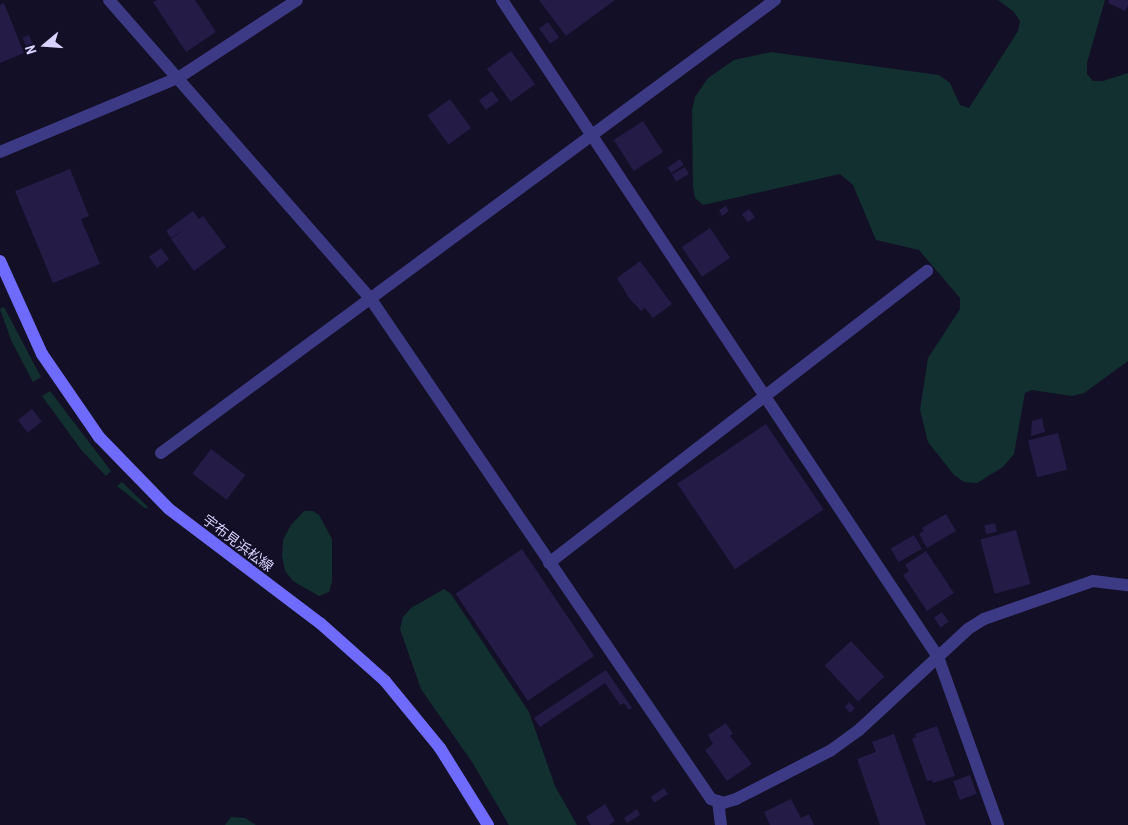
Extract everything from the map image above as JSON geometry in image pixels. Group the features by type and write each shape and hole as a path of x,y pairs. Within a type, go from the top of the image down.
{"main road":[{"name":"宇布見浜松線","path":"0,261 42,354 104,443 169,509 320,623 385,681 440,748 488,825"}],"street":[{"path":"109,0 370,298 703,790 718,801 736,799 830,751 860,730 968,629 1001,610 1093,581 1128,585"},
{"path":"0,152 178,78 298,0"},
{"path":"502,0 938,657 998,825"},
{"path":"161,453 775,0"},
{"path":"550,563 927,270"},
{"path":"718,801 721,825"}],"green space":[{"path":"998,0 1105,0 1087,63 1087,74 1093,81 1103,81 1128,73 1128,361 1084,393 1072,396 1032,390 1025,393 1014,454 1003,467 977,483 964,482 954,475 928,442 920,410 928,358 960,309 960,298 919,250 876,240 853,185 840,174 703,205 695,198 693,187 692,110 695,97 708,78 734,60 771,52 939,75 950,83 960,105 969,108 1018,31 1020,21 1014,12"},
{"path":"4,307 41,377 33,382 11,340 0,309"},
{"path":"50,391 111,471 106,476 82,451 42,396"},
{"path":"122,482 148,507 146,509 117,486"},
{"path":"304,511 313,511 319,515 332,539 332,582 329,592 319,596 293,581 285,571 282,556 283,540 291,525"},
{"path":"444,589 451,594 529,712 555,786 577,825 509,825 472,762 421,689 400,629 403,617 411,608"},
{"path":"231,817 245,818 256,825 225,825"}],"building":[{"path":"157,0 195,0 216,32 186,52 153,2"},
{"path":"539,0 615,0 566,36"},
{"path":"1109,0 1128,0 1128,5 1125,11 1108,3"},
{"path":"4,3 24,53 0,63 0,5"},
{"path":"548,22 559,37 550,44 539,28"},
{"path":"29,35 33,45 27,48 23,38"},
{"path":"511,51 535,84 511,102 487,69"},
{"path":"492,91 499,101 486,110 479,100"},
{"path":"450,99 471,128 449,145 427,115"},
{"path":"643,121 663,152 634,171 614,140"},
{"path":"680,159 684,165 671,173 668,167"},
{"path":"685,167 689,174 676,181 672,174"},
{"path":"70,169 89,216 81,219 100,264 53,283 15,191"},
{"path":"726,206 729,211 722,216 719,210"},
{"path":"749,209 755,217 748,222 742,214"},
{"path":"193,211 199,219 203,216 226,247 194,271 171,239 186,228 171,238 166,231"},
{"path":"710,228 730,258 702,277 682,247"},
{"path":"161,248 169,259 157,268 149,257"},
{"path":"640,261 672,304 653,318 645,308 641,311 629,298 617,278"},
{"path":"32,409 42,422 28,433 18,420"},
{"path":"1042,418 1045,432 1031,436 1032,421"},
{"path":"766,424 824,509 735,569 677,484"},
{"path":"1058,433 1067,470 1037,477 1028,440"},
{"path":"211,449 245,475 227,500 192,474"},
{"path":"946,514 956,531 927,548 919,534 924,531 922,528"},
{"path":"995,523 997,532 986,534 984,525"},
{"path":"1016,530 1030,584 995,594 980,540"},
{"path":"914,535 922,549 899,562 891,548"},
{"path":"522,549 594,656 528,701 456,594"},
{"path":"926,551 954,593 927,611 903,575 909,571 905,565"},
{"path":"942,612 949,622 941,628 934,618"},
{"path":"851,641 884,677 858,701 825,666"},
{"path":"606,670 632,708 629,710 624,703 620,705 605,683 540,727 534,718"},
{"path":"849,702 855,708 850,713 845,707"},
{"path":"726,723 733,734 730,736 752,764 727,781 705,750 713,744 708,735"},
{"path":"937,726 955,776 933,783 932,780 927,781 912,739 916,737 915,734"},
{"path":"894,734 926,825 880,825 857,759 876,752 872,742"},
{"path":"970,775 977,794 960,800 953,781"},
{"path":"664,788 668,794 655,803 651,797"},
{"path":"791,799 801,818 809,814 814,825 770,825 764,812"},
{"path":"605,804 615,821 609,825 591,825 586,817"},
{"path":"637,809 640,815 627,823 624,818"}]}
